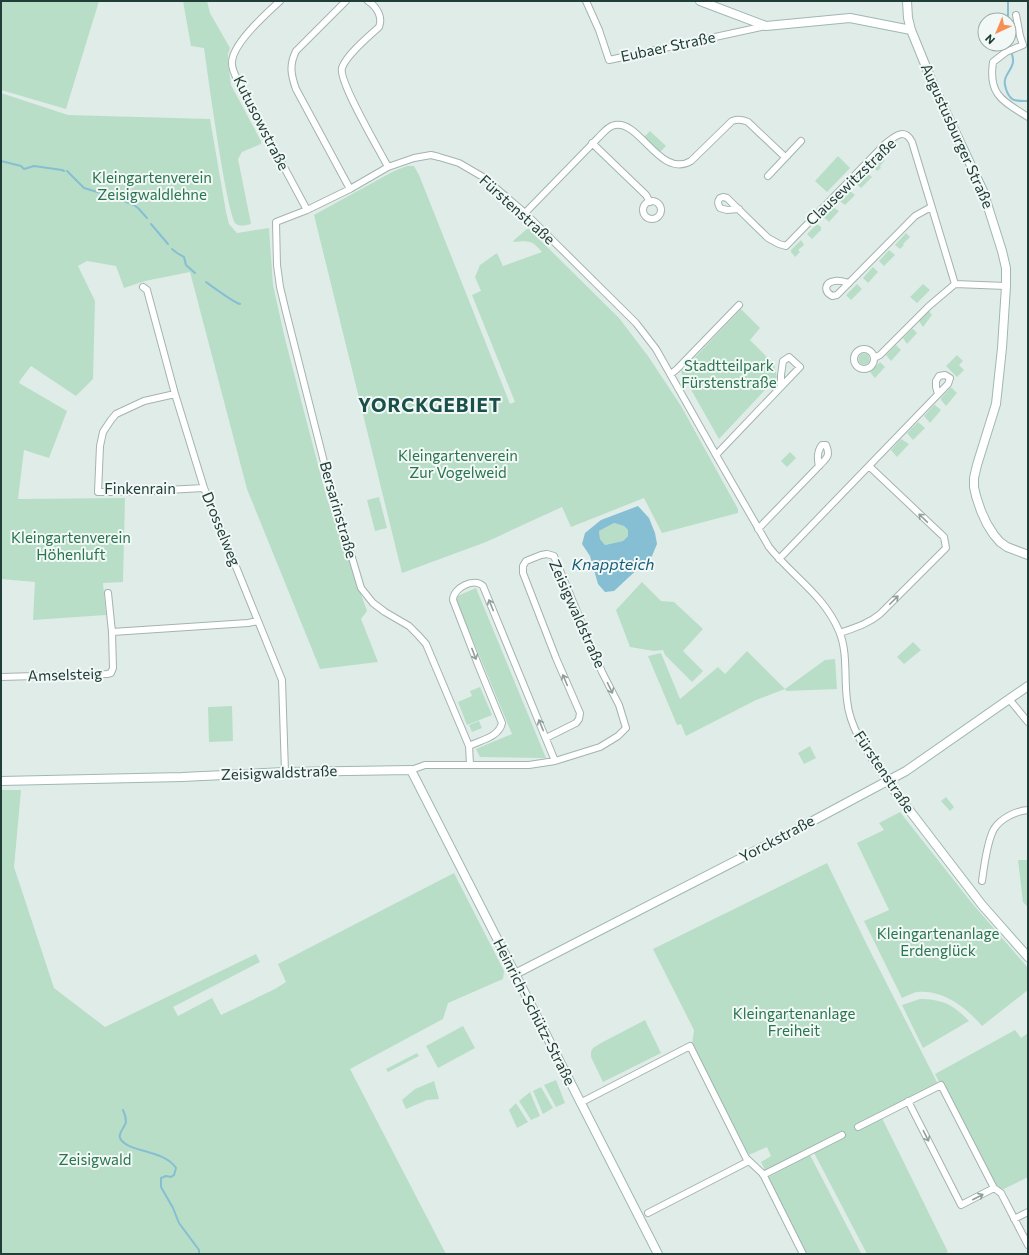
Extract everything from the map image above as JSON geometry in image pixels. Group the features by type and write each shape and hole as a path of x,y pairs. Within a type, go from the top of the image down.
{"main road":[{"name":"Eubaer Straße","path":"700,1 766,26 850,18 911,30"},
{"name":"Augustusburger Straße","path":"907,1 908,18 911,30 935,89 983,191 1006,268 1002,348 996,404 977,465 974,478 974,487 981,511 994,535 1007,547 1014,551 1028,555"},
{"name":"Yorckstraße","path":"515,974 792,832 906,771 1028,686"},
{"name":"Zeisigwaldstraße","path":"1,781 285,772 411,770"},
{"name":"Heinrich-Schütz-Straße","path":"411,770 658,1254"},
{"name":"Fürstenstraße","path":"888,781 982,905 1028,957"}],"street":[{"name":"Kutusowstraße","path":"280,1 242,39 232,62 233,69 240,86 307,210"},
{"path":"346,1 296,51 291,62 291,74 296,89 350,189"},
{"path":"368,1 378,10 381,18 380,23 378,27 346,60 342,71 346,87 388,167"},
{"name":"Eubaer Straße","path":"586,1 599,30 609,60 766,26"},
{"path":"1017,20 1020,36 1026,46 1015,48 1006,52 993,62 993,84 998,95 1004,102 1028,117"},
{"path":"525,213 592,143 608,128 616,124 627,127 663,159 678,166 685,165 691,161 729,124 738,119 748,122 785,157"},
{"name":"Clausewitzstraße","path":"739,209 768,238 786,246 884,145 895,137 906,134 910,137 912,142 955,284"},
{"path":"768,176 801,141"},
{"path":"592,143 646,195 650,202"},
{"name":"Fürstenstraße","path":"276,222 307,210 350,189 388,167 414,158 431,156 459,163 483,176 525,213 636,323 656,349 769,547 779,559 819,598 832,617 840,632 844,654 846,700 850,719 857,735 869,755 888,781"},
{"path":"849,283 915,216 932,207"},
{"name":"Bersarinstraße","path":"276,222 277,265 283,300 326,470 361,588 373,603 385,612 410,626 426,644 469,746 470,764"},
{"path":"874,358 880,355 929,306 955,284 1006,286"},
{"name":"Drosselweg","path":"143,287 147,290 175,394 204,488 282,680 285,772"},
{"path":"670,374 677,369 739,305"},
{"path":"716,456 782,386"},
{"name":"Finkenrain","path":"175,394 144,401 116,414 111,420 103,432 100,446 98,492 204,488"},
{"path":"779,559 938,394"},
{"path":"758,529 819,466"},
{"path":"840,632 871,621 880,614 946,548 944,538 869,466"},
{"name":"Zeisigwaldstraße","path":"411,770 425,765 529,765 555,761 600,747 618,736 626,728 619,705 602,672 554,556 541,554 526,561 523,566 523,573 556,658 580,713 579,719 576,723 546,738"},
{"path":"469,746 496,734 501,728 502,723 453,600 453,595 461,588 475,582 480,582 483,586 555,761"},
{"name":"Amselsteig","path":"1,677 111,673 113,668 112,632 108,593"},
{"path":"112,632 248,623 258,621"},
{"path":"1009,700 1028,722"},
{"path":"982,881 989,846 994,830 1007,817 1019,811 1028,810"},
{"path":"580,1103 690,1046 746,1158 763,1175 803,1254"},
{"path":"858,1127 941,1085 994,1188 1001,1193 1028,1245"},
{"path":"908,1101 961,1205 994,1188"},
{"path":"763,1175 842,1135"},
{"path":"648,1213 749,1161"},
{"path":"1014,1219 1028,1212"}],"green space":[{"path":"1,1 99,1 66,109 1,90"},
{"path":"183,1 207,1 210,13 230,48 228,63 231,85 261,141 261,144 242,152 238,159 251,224 244,226 238,225 236,224 232,215 223,171 204,48 191,46"},
{"path":"1,93 68,115 210,119 229,224 237,233 269,228 273,285 285,339 327,499 367,611 361,619 378,662 320,669 247,489 190,272 145,281 124,288 116,266 87,261 78,266 95,301 93,379 76,396 31,366 19,383 67,411 49,458 24,450 18,499 125,498 123,582 103,583 106,615 33,620 35,582 1,579"},
{"path":"650,131 666,146 660,152 644,137"},
{"path":"883,155 885,160 880,166 881,168 877,171 872,166"},
{"path":"838,156 850,168 827,192 815,181"},
{"name":"Kleingartenverein Zur Vogelweid","path":"407,166 414,166 419,175 510,404 515,402 472,295 481,291 475,277 480,265 497,253 503,266 542,252 533,243 513,241 528,228 619,318 648,356 681,406 738,509 738,513 662,533 644,498 571,527 562,507 486,542 402,573 314,215 394,171"},
{"path":"866,172 872,177 861,188 856,183"},
{"path":"849,190 855,195 845,205 840,201"},
{"path":"833,207 839,211 829,222 824,217"},
{"path":"817,224 821,227 821,230 812,239 807,234"},
{"path":"906,233 910,237 900,249 895,245"},
{"path":"801,240 804,245 798,250 800,252 795,257 791,250"},
{"path":"889,250 895,255 884,266 879,261"},
{"path":"873,267 878,272 868,283 863,278"},
{"path":"857,284 862,289 851,300 846,295"},
{"path":"923,284 930,290 917,303 910,297"},
{"name":"Stadtteilpark Fürstenstraße","path":"741,309 760,328 750,340 774,364 777,377 719,439 681,372"},
{"path":"929,311 932,315 923,327 919,321"},
{"path":"912,329 917,333 907,344 903,338"},
{"path":"896,345 901,350 891,361 886,355"},
{"path":"862,354 866,354 868,355 868,363 862,364 859,361 859,357"},
{"path":"957,355 963,361 959,365 964,370 957,377 946,366"},
{"path":"880,362 885,367 875,378 870,372"},
{"path":"950,388 957,393 946,406 941,398"},
{"path":"934,405 941,410 930,423 924,416"},
{"path":"918,422 925,428 913,440 907,433"},
{"path":"901,439 909,444 897,457 891,450"},
{"path":"790,452 796,458 787,467 781,461"},
{"path":"379,497 387,528 375,531 367,500"},
{"path":"614,523 624,526 628,530 628,536 623,541 605,545 600,539 599,531"},
{"path":"642,582 661,601 674,602 703,629 683,651 703,671 692,682 665,655 663,650 654,651 630,647 616,610"},
{"path":"476,588 546,758 480,757 476,749 512,734 455,597"},
{"path":"913,642 921,650 904,664 897,657"},
{"path":"747,651 785,689 756,700 686,736 681,724 677,725 648,656 661,653 680,699 718,667 725,674"},
{"path":"835,659 837,689 786,691 785,689 825,660"},
{"path":"480,687 492,715 467,725 458,702 472,696 470,691"},
{"path":"232,706 233,741 209,742 208,707"},
{"path":"479,721 482,728 472,732 469,725"},
{"path":"810,746 816,758 804,764 798,753"},
{"name":"Zeisigwald","path":"1,790 21,790 14,867 54,988 105,1027 256,954 260,962 173,1007 178,1016 212,998 221,1015 275,989 286,982 278,964 454,873 504,971 503,979 448,1003 443,1019 350,1069 446,1254 1,1254"},
{"path":"946,797 954,807 950,811 941,801"},
{"name":"Kleingartenanlage Erdenglück","path":"900,812 971,902 1028,968 1028,990 982,1026 962,1007 945,997 927,992 917,992 902,998 864,921 889,910 857,843 884,830 879,823"},
{"path":"1018,860 1028,860 1028,907 1023,902"},
{"name":"Kleingartenanlage Freiheit","path":"827,863 939,1086 881,1116 948,1252 944,1254 867,1254 812,1149 766,1172 761,1162 771,1156 767,1147 749,1155 692,1044 694,1030 653,949"},
{"path":"920,999 935,1000 947,1004 953,1007 969,1021 923,1048 902,1005"},
{"path":"645,1020 661,1053 603,1082 591,1057 593,1048"},
{"path":"463,1026 475,1048 438,1068 426,1046"},
{"path":"1015,1030 1021,1038 1028,1033 1028,1177 1004,1189 994,1188 935,1074"},
{"path":"417,1053 419,1056 388,1072 386,1069"},
{"path":"556,1080 565,1103 556,1107 544,1085"},
{"path":"434,1081 439,1099 427,1100 406,1109 402,1100 415,1089"},
{"path":"541,1087 553,1108 543,1114 533,1091"},
{"path":"530,1092 540,1116 531,1120 519,1101"},
{"path":"516,1103 528,1122 517,1128 509,1110"},
{"path":"810,1155 861,1253 807,1254 768,1177"}],"water":[{"name":"Knappteich","path":"638,506 649,518 655,533 657,544 652,556 614,591 605,592 598,584 590,556 582,544 585,533 601,520","holes":["614,523 624,526 628,530 628,536 623,541 605,545 600,539 599,531"]}],"waterway":[{"path":"1008,1 1008,12"},
{"path":"1011,52 1013,60 1005,81 1006,89 1012,99 1028,101"},
{"path":"1,161 21,166 24,169 34,166 64,171"},
{"path":"67,171 84,188 134,205 147,218"},
{"path":"151,224 168,244"},
{"path":"172,249 184,257 186,265 195,273"},
{"path":"206,282 240,304"},
{"path":"123,1110 126,1122 120,1138 124,1143 163,1157 176,1168 174,1175 171,1177 166,1176 161,1178 161,1187 173,1208 179,1223 199,1250 199,1254"}],"district":[{"name":"YORCKGEBIET","path":"430,405"}],"park label":[{"name":"Kleingartenverein Zeisigwaldlehne","path":"152,186"},
{"name":"Kleingartenverein Höhenluft","path":"71,546"}]}
